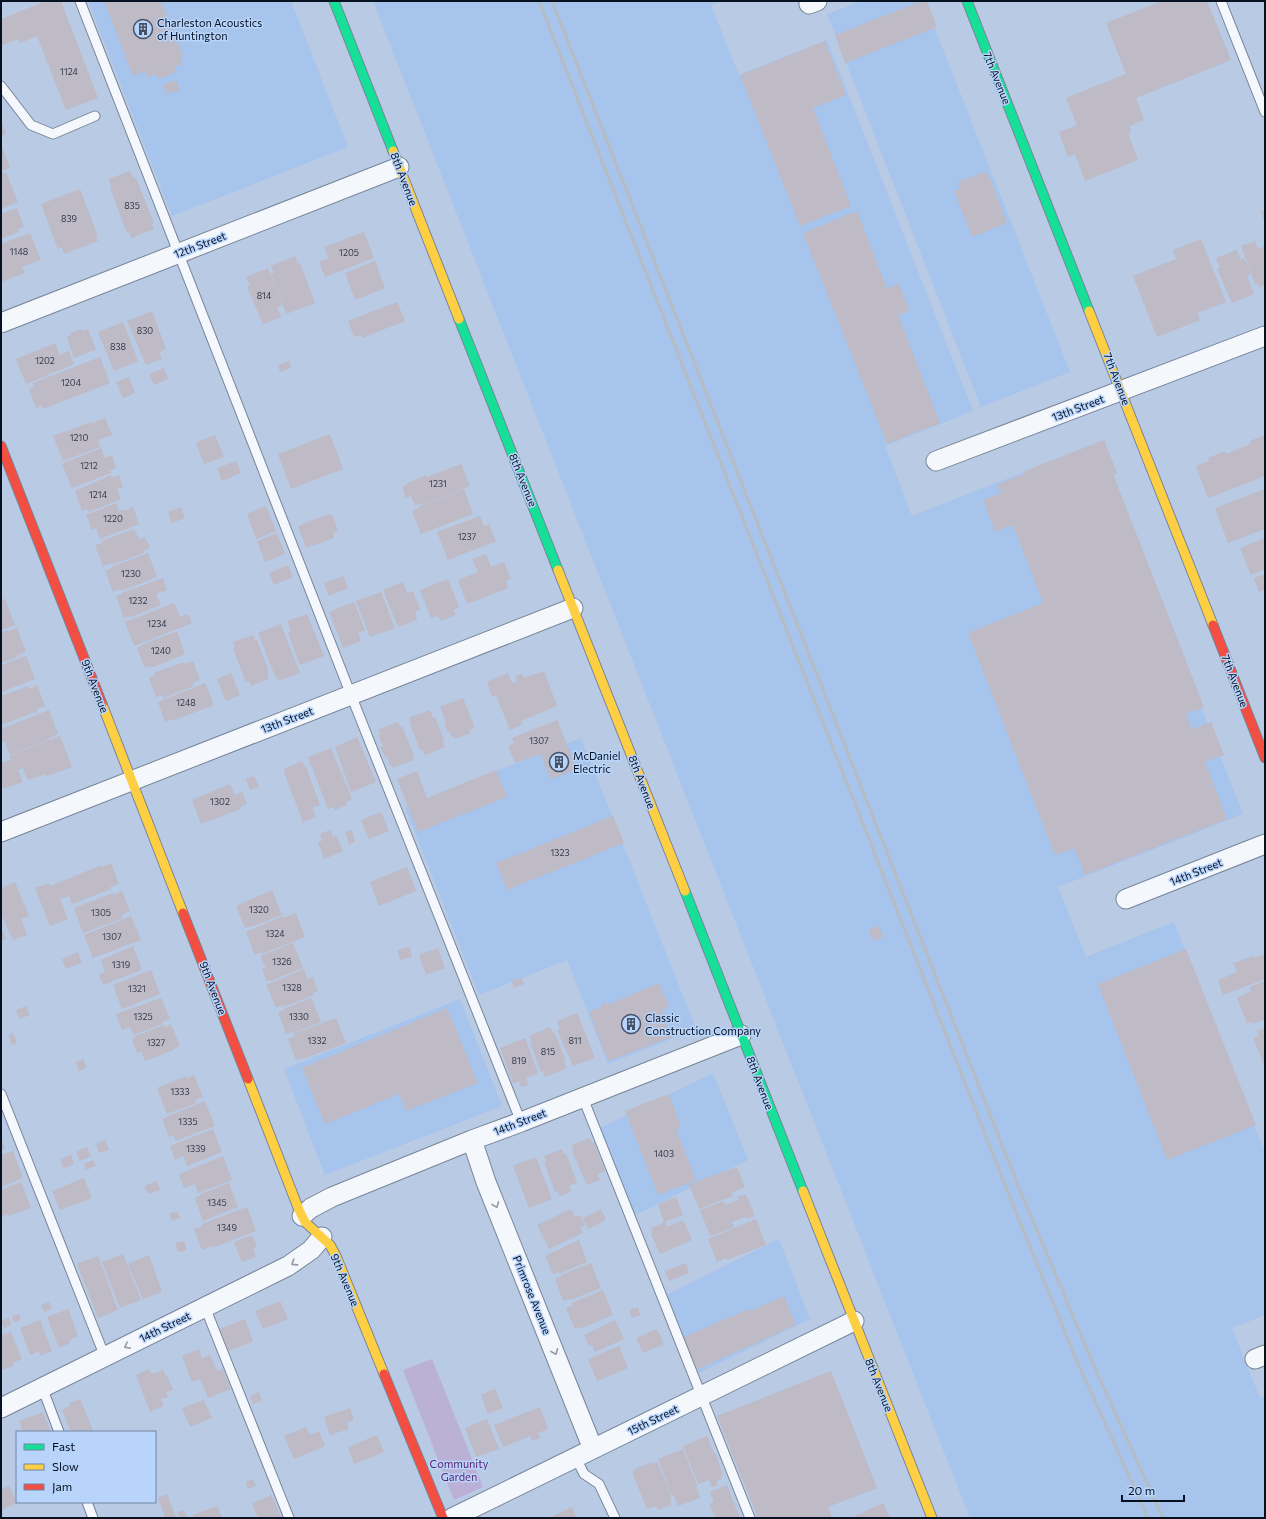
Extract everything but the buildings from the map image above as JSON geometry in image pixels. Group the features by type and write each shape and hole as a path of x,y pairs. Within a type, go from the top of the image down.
{"street":[{"name":"8th Avenue","path":"334,1 932,1518"},
{"name":"7th Avenue","path":"967,1 1265,758"},
{"name":"12th Street","path":"1,323 399,167"},
{"name":"13th Street","path":"936,461 1265,336"},
{"name":"9th Avenue","path":"1,446 302,1216 309,1226 330,1245 336,1256 443,1518"},
{"name":"13th Street","path":"1,832 573,608"},
{"name":"14th Street","path":"1126,899 1265,844"},
{"name":"14th Street","path":"302,1216 311,1208 326,1200 472,1140 741,1035"},
{"name":"Primrose Avenue","path":"472,1140 486,1182 593,1449"},
{"name":"14th Street","path":"1,1408 288,1266 311,1250 322,1237"},
{"name":"15th Street","path":"452,1518 854,1321"}],"lane":[{"path":"80,1 351,695 521,1122"},
{"path":"1221,1 1265,112"},
{"path":"1,86 31,125 53,134 95,116"},
{"path":"1,1094 105,1357"},
{"path":"582,1098 750,1518"},
{"path":"205,1308 290,1518"},
{"path":"42,1387 59,1431"},
{"path":"576,1458 584,1474 599,1484 614,1518"},
{"path":"87,1503 93,1518"}],"shaded area":[{"path":"88,1 291,1 348,147 172,216"},
{"path":"373,1 720,1 711,5 739,75 827,40 973,411 885,446 912,516 1098,443 1243,814 1058,887 1086,957 1174,922 1265,1153 1265,1315 1232,1328 1260,1398 1265,1396 1265,1518 970,1518"},
{"path":"861,1 924,1 1070,372 981,407 827,14"},
{"path":"581,738 696,1029 608,1064 567,960 479,995 405,807"},
{"path":"460,999 502,1106 325,1175 284,1069"},
{"path":"713,1073 748,1160 633,1216 598,1129"},
{"path":"779,1239 810,1319 695,1375 664,1296"}],"green space":[{"name":"Community Garden","path":"432,1359 483,1487 454,1500 403,1370"}],"railway":[{"path":"539,1 1013,1205 1076,1359 1148,1518"},
{"path":"552,1 1019,1188 1097,1373 1163,1518"}],"traffic: fast":[{"path":"334,1 393,151"},
{"path":"967,1 1089,311"},
{"path":"459,319 558,570"},
{"path":"685,891 803,1191"}],"traffic: slow":[{"path":"393,151 459,319"},
{"path":"1089,311 1213,625"},
{"path":"558,570 685,891"},
{"path":"102,704 183,913"},
{"path":"248,1079 299,1210 305,1222 330,1245 336,1256 384,1374"},
{"path":"803,1191 932,1518"}],"traffic: jam":[{"path":"1,446 102,704"},
{"path":"1213,625 1265,758"},
{"path":"183,913 248,1079"},
{"path":"384,1374 443,1518"}],"place":[{"name":"Charleston Acoustics of Huntington","path":"143,29"},
{"name":"McDaniel Electric","path":"559,762"},
{"name":"Classic Construction Company","path":"631,1024"}]}
